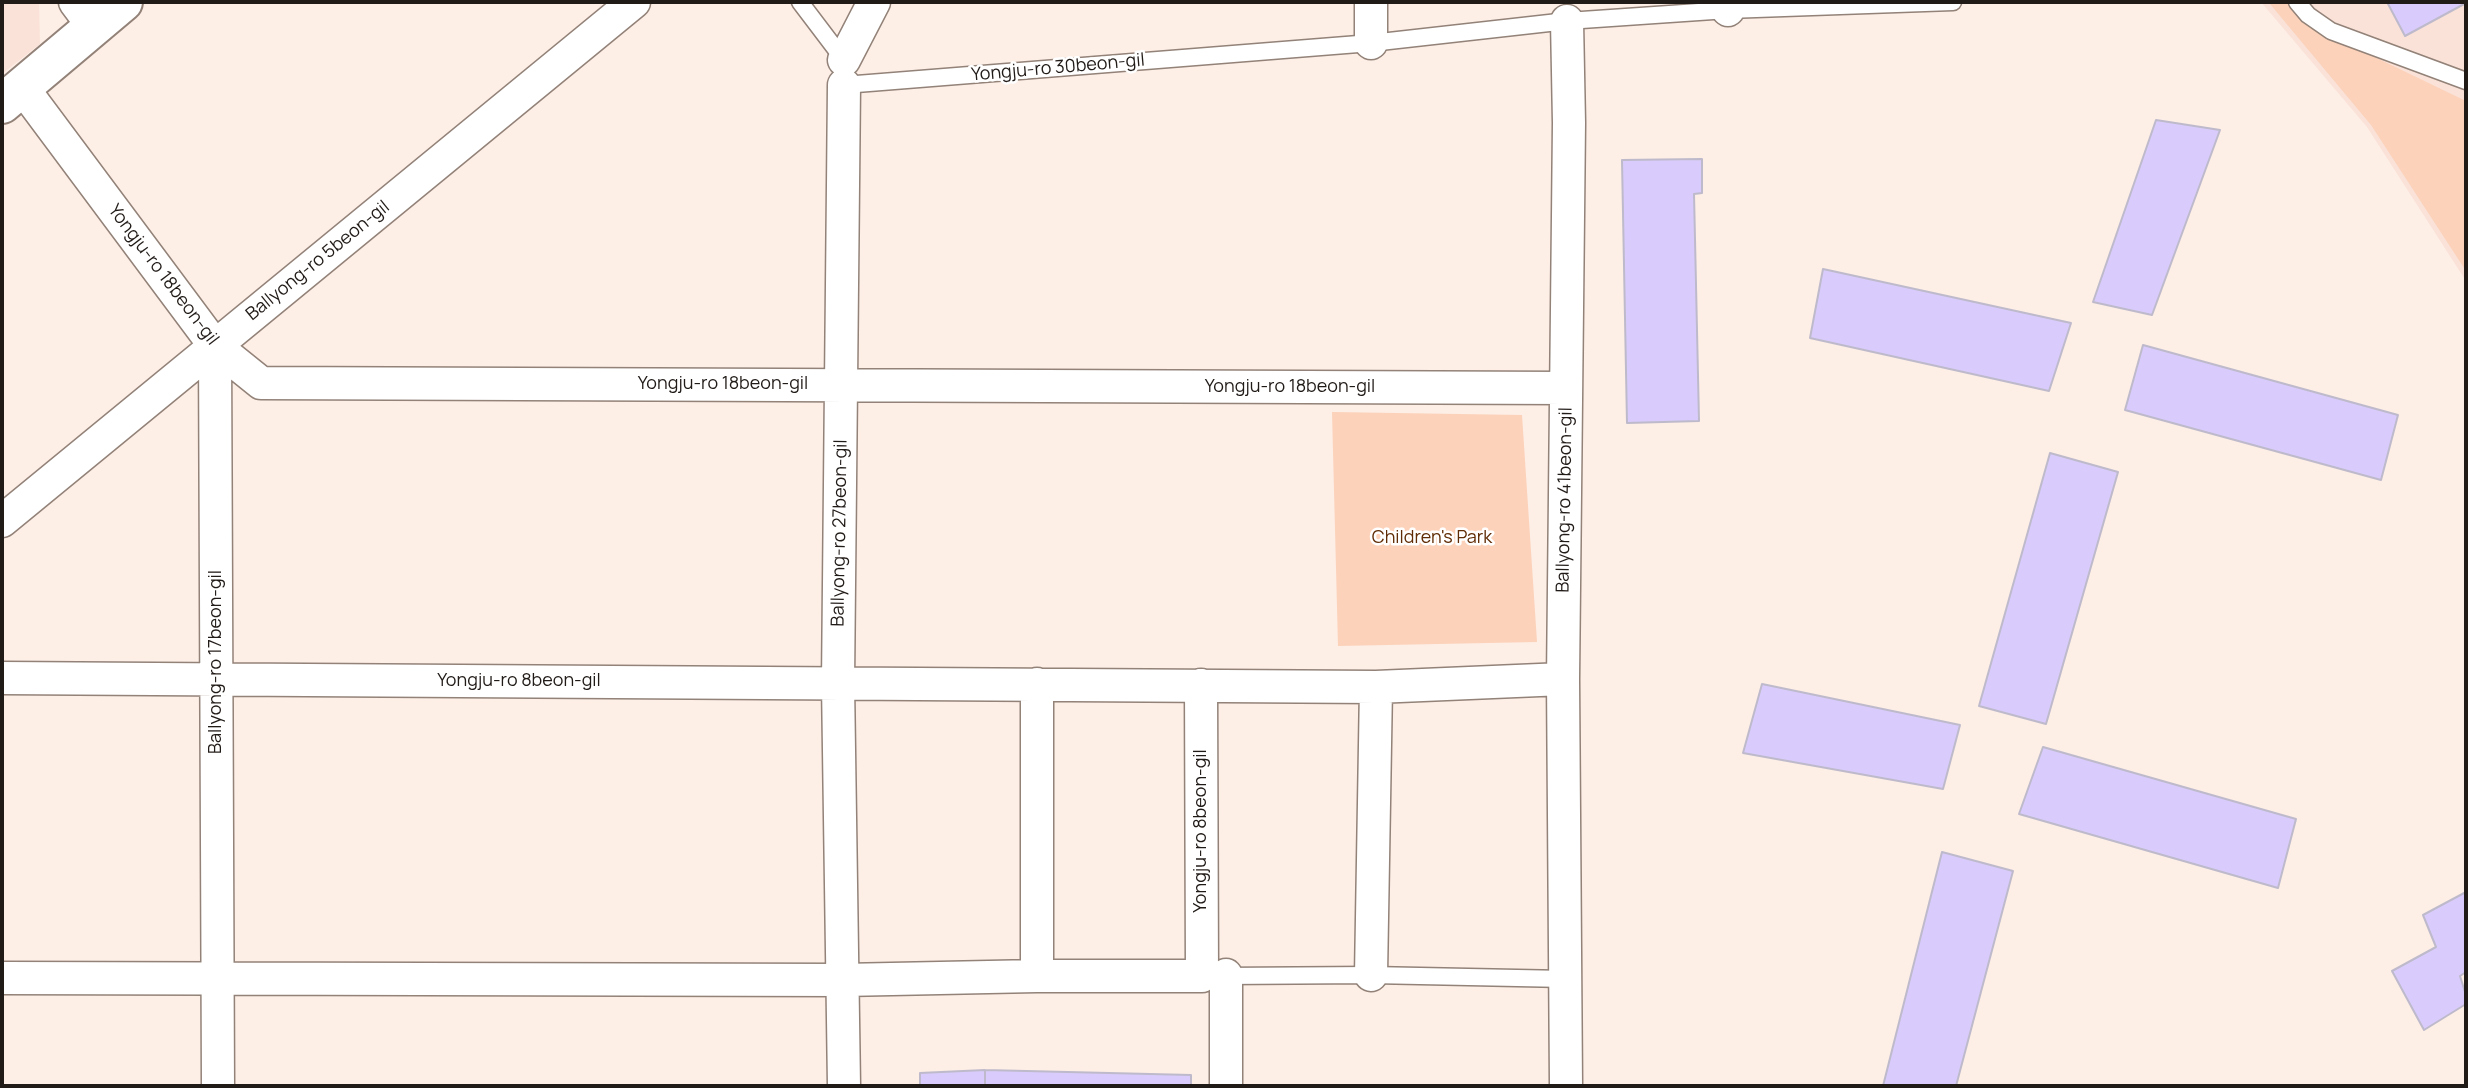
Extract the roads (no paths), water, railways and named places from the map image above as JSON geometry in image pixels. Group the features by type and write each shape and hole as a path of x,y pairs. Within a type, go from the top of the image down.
{"street":[{"path":"12,96 84,14 123,2"},
{"name":"Ballyong-ro 5beon-gil","path":"2,521 634,2"},
{"path":"844,73 874,2"},
{"path":"1370,2 1371,43"},
{"name":"Ballyong-ro 41beon-gil","path":"1562,12 1566,388 1563,679 1566,1086"},
{"name":"Ballyong-ro 27beon-gil","path":"844,73 838,683 844,1086"},
{"name":"Yongju-ro 18beon-gil","path":"12,96 215,346 261,383 1566,388"},
{"name":"Ballyong-ro 17beon-gil","path":"215,346 218,1086"},
{"name":"Yongju-ro 8beon-gil","path":"2,678 1376,687 1563,679"},
{"path":"1037,684 1037,976"},
{"name":"Yongju-ro 8beon-gil","path":"1201,685 1214,976 1226,1086"},
{"path":"1371,975 1376,687"},
{"path":"2,978 843,980 1214,976"}],"lane":[{"path":"800,2 844,73"},
{"name":"Yongju-ro 30beon-gil","path":"844,73 1371,43 1562,12 1953,2"},
{"path":"2297,2 2308,15 2331,31 2466,81"},
{"path":"1214,976 1371,975 1566,979"}],"park label":[{"name":"Children's Park","path":"1432,538"}]}
